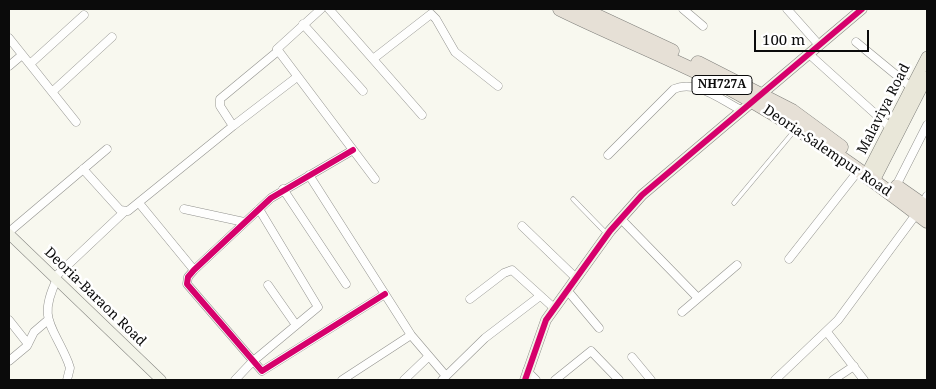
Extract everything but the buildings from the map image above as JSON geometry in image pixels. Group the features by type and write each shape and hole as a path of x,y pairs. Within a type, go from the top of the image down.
{"highway":[{"name":"Deoria-Salempur Road","path":"560,9 692,70 792,111 870,173 896,186 924,209"},
{"name":"Deoria-Salempur Road","path":"582,9 598,12 756,97 796,128 870,173 924,209"}],"main road":[{"name":"Malaviya Road","path":"895,132 912,88 927,57"},
{"name":"Malaviya Road","path":"870,173 927,77"}],"street":[{"path":"321,9 277,47 278,51 375,179"},
{"path":"328,9 422,114"},
{"path":"683,9 702,26"},
{"path":"787,9 819,45"},
{"path":"536,380 526,376 541,327 621,218 642,196 740,110 862,9"},
{"path":"30,64 84,14"},
{"path":"373,59 431,14 436,19 455,52 498,86"},
{"path":"303,24 363,91"},
{"path":"52,92 112,37"},
{"path":"9,38 76,122"},
{"path":"856,42 912,88"},
{"path":"233,126 220,106 220,99 278,51"},
{"path":"809,54 895,132"},
{"path":"9,66 22,55"},
{"path":"67,380 70,368 48,320 47,305 56,278 124,212 139,203 233,126 297,77"},
{"path":"608,155 679,86 687,85 701,89 740,110"},
{"path":"896,186 927,125"},
{"path":"9,233 107,149"},
{"path":"353,150 283,189 244,222 186,280 190,288 260,370 265,370 385,294"},
{"path":"83,169 124,212"},
{"path":"789,259 870,173"},
{"path":"309,175 411,335 444,378 479,343 540,296"},
{"path":"283,189 346,284"},
{"path":"139,203 194,270"},
{"path":"184,209 244,222"},
{"path":"234,380 252,362 318,307 259,209"},
{"path":"775,380 828,332 924,209"},
{"path":"621,218 698,298"},
{"path":"522,226 576,278"},
{"name":"Deoria-Baraon Road","path":"9,233 161,380"},
{"path":"682,312 737,265"},
{"path":"470,299 504,273 512,270 554,308"},
{"path":"268,285 296,325"},
{"path":"567,290 599,328"},
{"path":"9,320 28,344"},
{"path":"9,361 28,344 34,332 48,320"},
{"path":"828,332 864,380"},
{"path":"342,380 411,335"},
{"path":"555,380 591,352 619,380"},
{"path":"404,380 428,357"},
{"path":"632,357 651,380"},
{"path":"833,380 854,366"}],"lane":[{"path":"734,203 796,128"},
{"path":"573,199 608,234"}],"cycle path":[{"path":"525,380 546,320 610,231 642,195 862,9"},
{"path":"353,150 271,198 194,270 188,277 187,284 262,371 385,294"}]}
